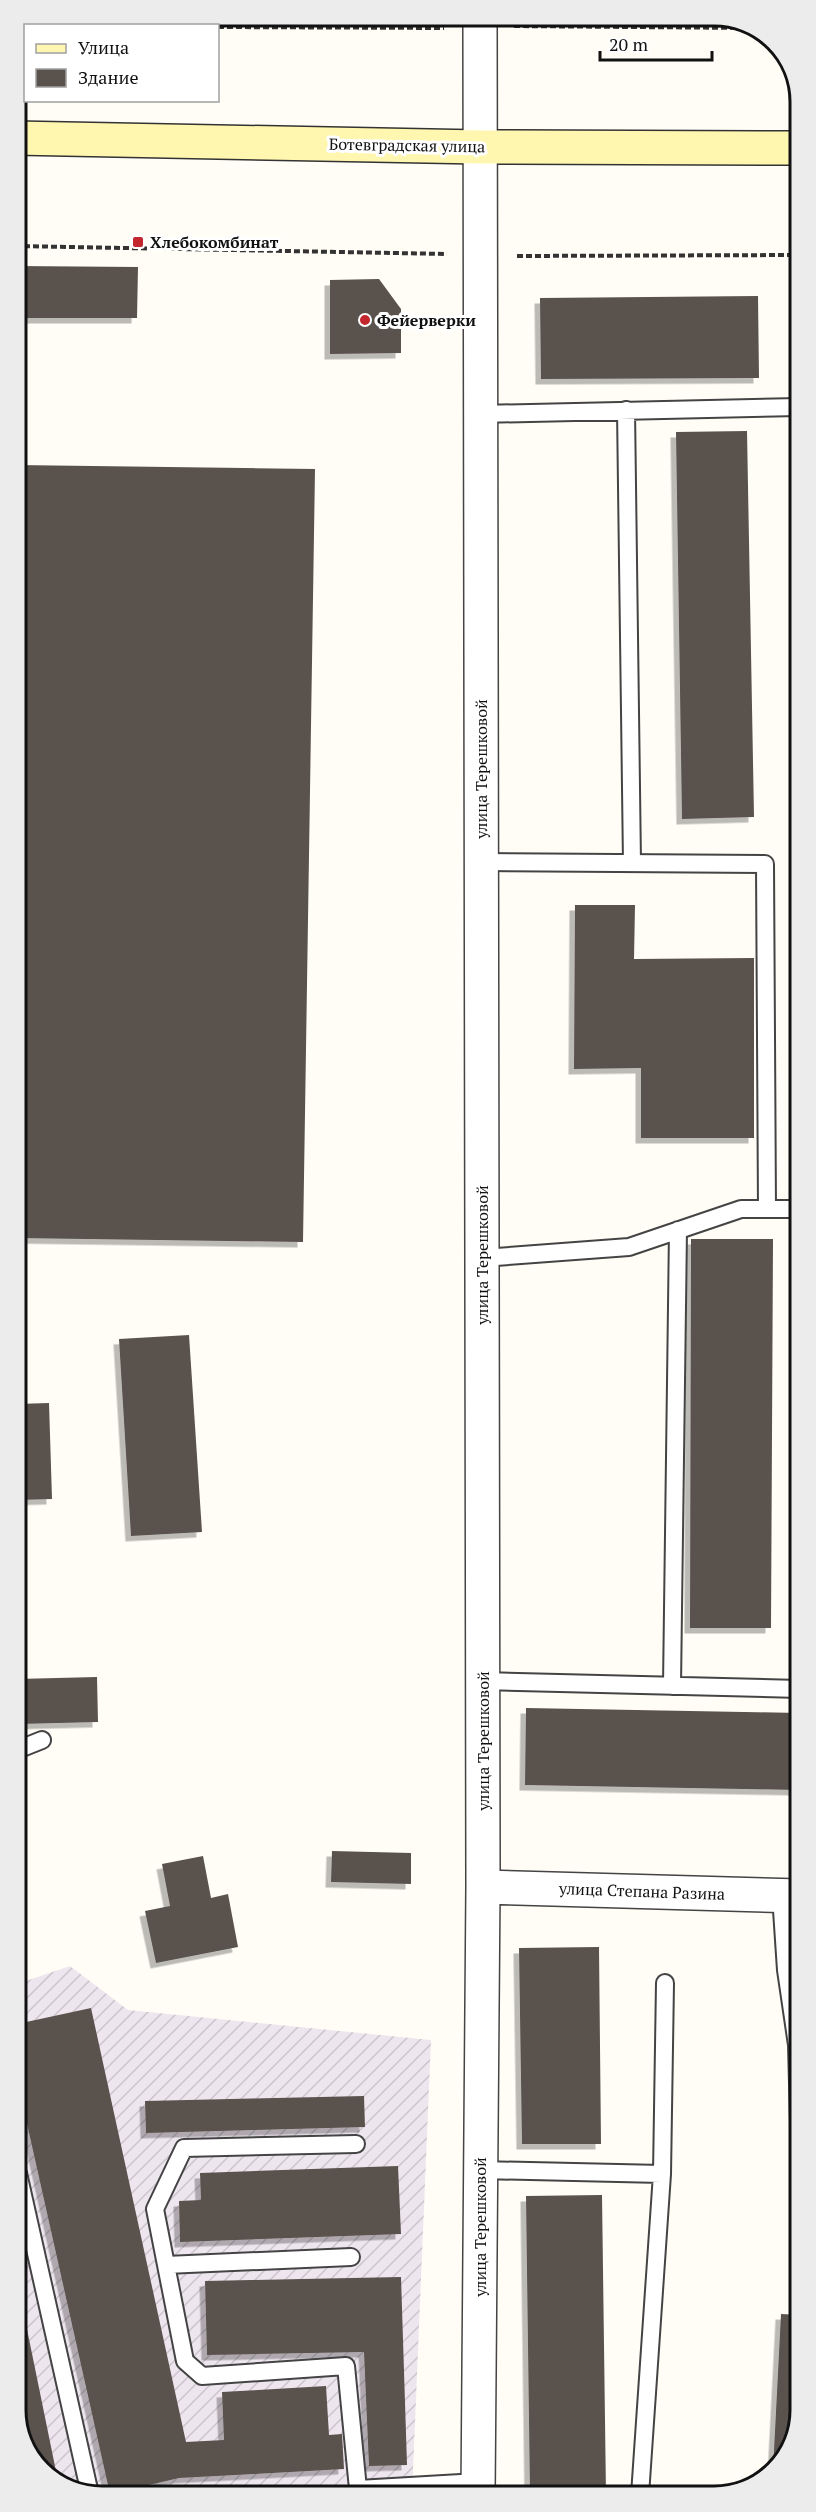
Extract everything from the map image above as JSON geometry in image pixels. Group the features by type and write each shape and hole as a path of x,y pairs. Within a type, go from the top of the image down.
{"main road":[{"name":"Ботевградская улица","path":"26,138 480,147 790,148"}],"street":[{"name":"улица Терешковой","path":"478,2486 483,1887 480,26"},
{"name":"улица Степана Разина","path":"483,1887 790,1896"}],"lane":[{"path":"480,414 790,407"},
{"path":"626,410 632,863"},
{"path":"481,862 765,864 766,1209"},
{"path":"482,1258 629,1247 741,1209 790,1209"},
{"path":"672,1686 678,1230"},
{"path":"483,1680 790,1689"},
{"path":"26,1746 42,1740"},
{"path":"790,1911 786,1970 790,1994"},
{"path":"641,2486 662,2174 665,1983"},
{"path":"354,2486 346,2366 202,2376 185,2361 155,2209 184,2148 356,2144"},
{"path":"480,2170 662,2174"},
{"path":"26,2209 88,2485"},
{"path":"166,2265 351,2257"}],"path":[{"path":"26,246 480,255 790,255"}],"shaded area":[{"path":"70,1966 128,2010 431,2040 412,2486 97,2486 73,2481 64,2476 52,2468 38,2453 26,2420 26,1981"}],"building":[{"path":"26,266 138,267 137,318 26,318"},
{"path":"379,279 401,309 401,353 330,354 330,280"},
{"path":"758,296 759,378 541,379 540,298"},
{"path":"747,431 754,817 682,819 676,432"},
{"path":"26,465 315,469 303,1242 26,1238"},
{"path":"575,905 635,905 634,959 754,958 754,1138 641,1138 641,1068 574,1069"},
{"path":"691,1239 773,1239 771,1628 690,1628"},
{"path":"189,1335 202,1532 131,1536 119,1339"},
{"path":"49,1403 52,1499 26,1500 26,1404"},
{"path":"97,1677 98,1722 26,1724 26,1679"},
{"path":"526,1708 790,1713 790,1790 525,1785"},
{"path":"332,1851 411,1853 411,1884 331,1882"},
{"path":"203,1856 211,1898 228,1894 238,1947 156,1963 145,1911 170,1906 162,1864"},
{"path":"599,1947 601,2144 522,2144 519,1948"},
{"path":"91,2008 186,2442 224,2440 222,2392 326,2386 329,2435 342,2434 344,2469 179,2478 144,2486 108,2486 26,2119 26,2022"},
{"path":"364,2096 365,2127 146,2133 145,2101"},
{"path":"398,2166 401,2234 180,2242 179,2201 201,2200 200,2173"},
{"path":"602,2195 606,2486 530,2486 526,2196"},
{"path":"401,2277 407,2465 369,2466 364,2352 207,2355 205,2281"},
{"path":"781,2314 790,2314 789,2425 783,2444 774,2458"},
{"path":"26,2324 56,2471 38,2453 28,2430 26,2420"}],"place":[{"name":"Хлебокомбинат","path":"138,242"},
{"name":"Фейерверки","path":"365,320"}]}
